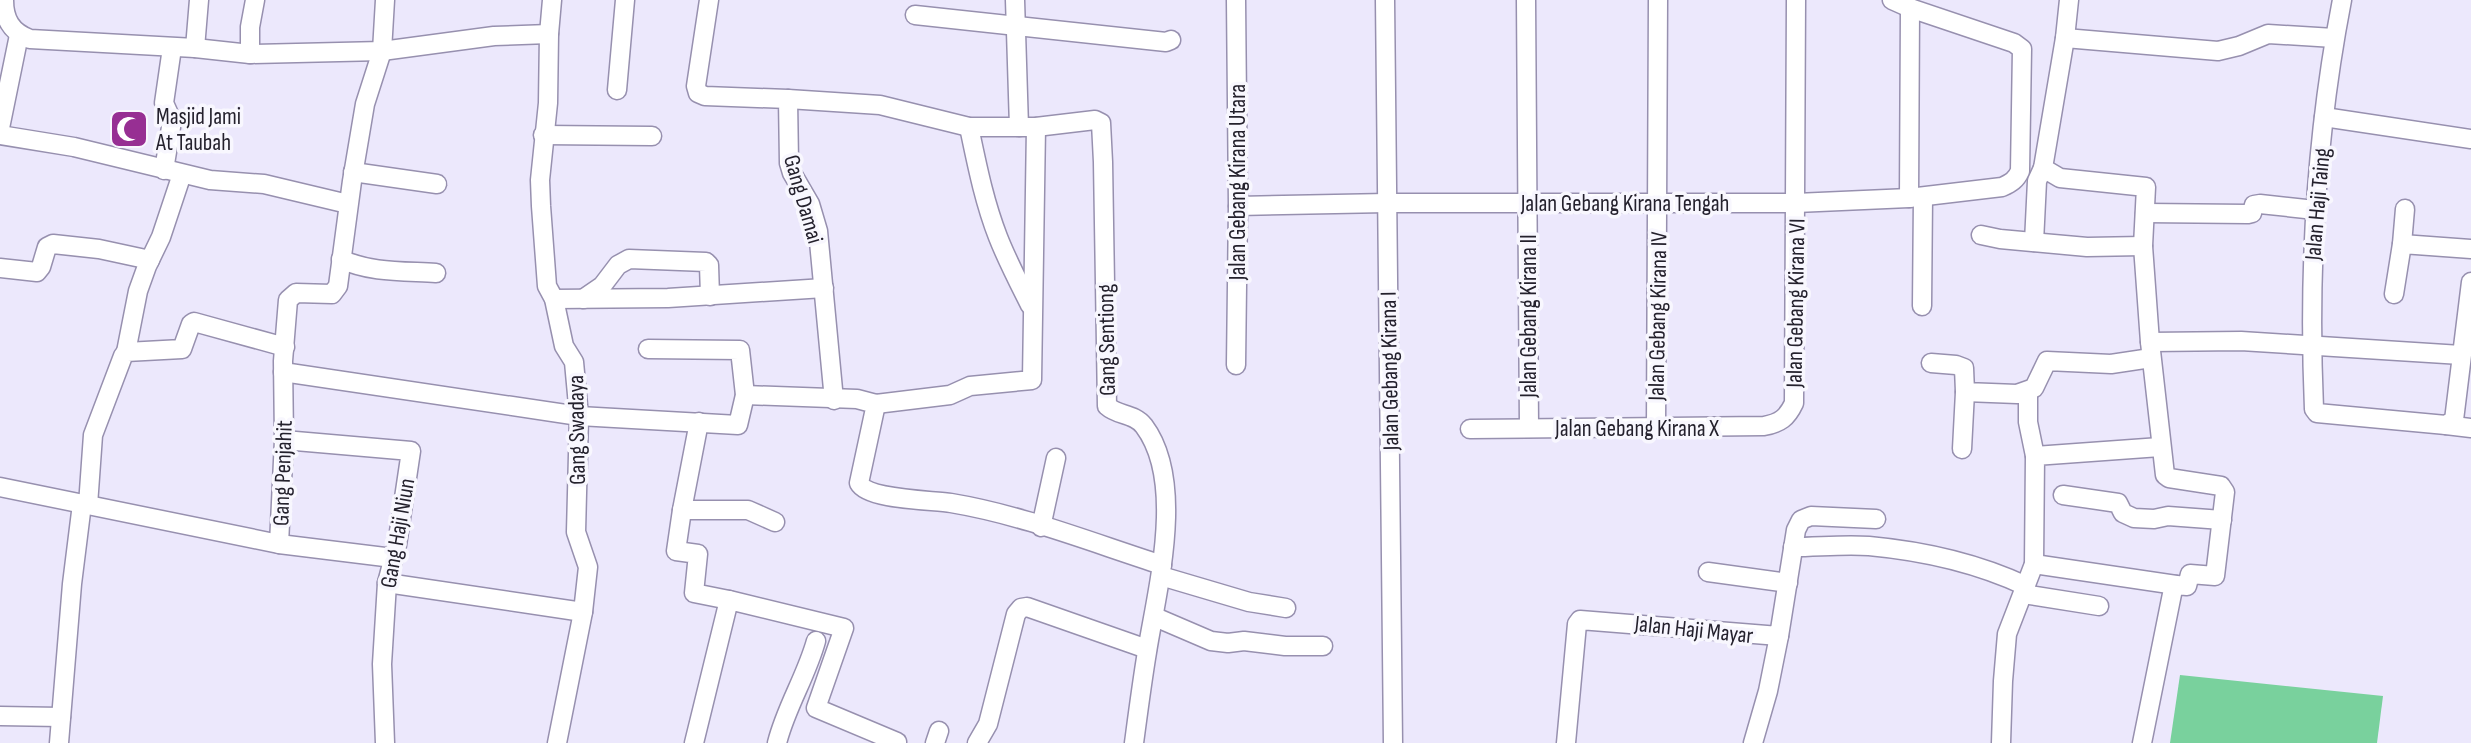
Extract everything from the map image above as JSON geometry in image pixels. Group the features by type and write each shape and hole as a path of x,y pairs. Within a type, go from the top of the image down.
{"street":[{"path":"4,0 4,16 19,35 30,39 195,48 250,54 382,51 494,36 549,34"},
{"path":"195,48 199,0"},
{"path":"250,54 250,27 255,0"},
{"name":"Gang Penjahit","path":"0,487 279,544 284,440 283,372 291,295 335,293 338,286 348,204 365,104 382,51 385,0"},
{"name":"Gang Swadaya","path":"552,0 548,103 540,180 545,273 547,286 554,299 564,346 575,362 579,416 576,532 588,566 583,612 557,743"},
{"path":"617,90 625,0"},
{"path":"709,0 696,86 698,93 705,96 788,99"},
{"path":"745,395 857,399 876,404 950,395 970,386 1032,380 1027,127 1015,0"},
{"name":"Jalan Gebang Kirana Utara","path":"1236,0 1236,365"},
{"name":"Jalan Gebang Kirana I","path":"1385,0 1393,743"},
{"name":"Jalan Gebang Kirana II","path":"1526,0 1529,428"},
{"name":"Jalan Gebang Kirana IV","path":"1656,428 1658,0"},
{"name":"Jalan Gebang Kirana VI","path":"1794,403 1796,0"},
{"path":"1892,0 1910,8 1922,306"},
{"path":"2034,242 2037,181 2043,168 2065,38 2068,0"},
{"name":"Jalan Haji Taing","path":"2342,0 2334,38 2315,210 2311,282 2314,409 2321,414 2446,425"},
{"name":"Jalan Gebang Kirana Tengah","path":"1238,206 1387,203 1796,203 1916,197 2002,187 2010,183 2017,178 2020,171 2022,49 2014,43 1910,8"},
{"path":"915,15 1166,42 1171,40"},
{"path":"2065,38 2218,51 2268,34 2334,38"},
{"path":"0,128 19,35"},
{"path":"164,170 172,127 171,116 164,103 172,48"},
{"name":"Gang Sentiong","path":"788,99 880,105 969,127 1027,127 1095,120 1101,123 1107,406 1139,419 1154,440 1166,490 1161,570 1134,743"},
{"name":"Gang Damai","path":"788,99 789,163 810,204 818,231 834,400"},
{"path":"2324,117 2471,139"},
{"path":"969,127 991,219 1032,309"},
{"path":"0,135 74,147 228,183 264,184 348,204"},
{"path":"543,135 652,136"},
{"path":"2034,564 2187,586 2190,574 2215,576 2224,488 2166,477 2160,447 2150,350 2143,246 2145,186 2060,178 2043,168"},
{"path":"353,172 438,184"},
{"path":"60,743 72,584 93,435 123,356 127,352 138,291 161,237 182,174"},
{"path":"2145,213 2248,214 2252,213 2254,205 2260,204 2315,210"},
{"path":"2394,294 2405,209"},
{"path":"1981,235 2087,247 2143,246"},
{"path":"0,268 37,272 45,249 53,244 99,249 150,260"},
{"path":"2402,244 2471,250"},
{"path":"341,258 352,264 379,270 436,273"},
{"path":"583,299 603,286 622,262 639,258 706,262 709,265 710,296"},
{"path":"2446,425 2454,420 2471,282"},
{"path":"554,299 710,296 824,288"},
{"path":"127,352 182,349 191,324 197,322 285,347"},
{"path":"1965,392 2028,392 2034,388 2047,361 2110,364 2150,350 2241,341 2461,355"},
{"path":"283,372 579,416 738,425 745,395 740,350 648,349"},
{"path":"1931,363 1964,368 1962,449"},
{"path":"2001,743 2007,635 2034,564 2035,456 2028,422 2028,392"},
{"name":"Jalan Gebang Kirana X","path":"1470,429 1764,426 1777,424 1785,418 1794,403"},
{"path":"876,404 859,483 862,487 881,494 953,503 1041,527 1249,602 1286,608"},
{"path":"699,422 677,551 698,554 694,593 844,628 816,708 898,743"},
{"path":"2446,425 2471,428"},
{"name":"Gang Haji Niun","path":"284,440 411,451 397,545 387,583 382,664 385,743"},
{"path":"2035,456 2160,447"},
{"path":"1041,527 1056,458"},
{"path":"2063,495 2118,503 2123,513 2134,518 2154,519 2168,516 2222,520"},
{"path":"682,510 748,510 775,522"},
{"name":"Jalan Haji Mayar","path":"1566,743 1577,624 1580,620 1779,636 1798,524 1805,517 1876,519"},
{"path":"279,544 393,558"},
{"path":"1793,547 1868,546 1939,557 1998,573 2024,590 2099,606"},
{"path":"1708,572 1788,583"},
{"path":"387,583 583,612"},
{"path":"2142,743 2176,585"},
{"path":"694,743 729,600"},
{"path":"976,743 988,724 1016,614 1021,608 1027,607 1147,649"},
{"path":"1155,617 1220,643 1244,641 1285,646 1322,646"},
{"path":"1753,743 1768,691 1779,636"},
{"path":"777,743 784,717 807,671 816,641"},
{"path":"0,716 61,717"}],"green space":[{"path":"2180,675 2383,696 2377,743 2170,743"}],"place":[{"name":"Masjid Jami At Taubah","path":"129,129"}]}
